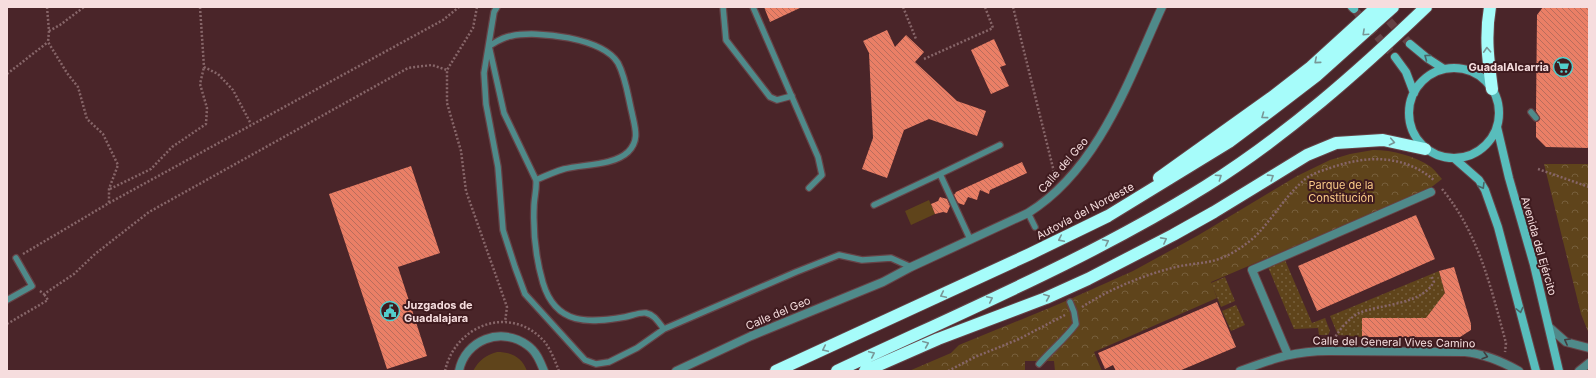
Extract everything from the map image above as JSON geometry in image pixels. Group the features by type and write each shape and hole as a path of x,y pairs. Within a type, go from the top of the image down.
{"highway":[{"path":"1108,216 1311,67 1377,7"},
{"name":"Autovía del Nordeste","path":"776,371 1023,258 1108,216 1229,142 1316,76 1393,7"},
{"path":"837,371 1045,273 1119,236 1206,186 1248,158 1331,94 1370,61 1426,7"},
{"path":"1490,7 1486,34 1492,89"},
{"path":"865,371 938,339 1046,298 1088,279 1174,236 1307,156 1336,142 1383,140 1425,148"}],"main road":[{"path":"1410,44 1427,58 1444,69"},
{"path":"1395,57 1406,72 1414,93"},
{"path":"1444,69 1461,69 1476,74 1485,80 1492,89 1499,107 1497,127 1488,143 1479,151 1468,156 1455,159 1444,157 1425,148 1414,134 1409,117 1410,104 1414,93 1421,82 1432,74 1444,69"},
{"name":"Avenida del Ejército","path":"1497,127 1504,159 1534,265 1559,371"},
{"path":"1455,159 1479,180 1485,190 1498,227 1536,371"}],"street":[{"name":"Calle del Geo","path":"676,371 751,336 883,282 911,267 1028,213 1045,202 1058,190 1096,143 1115,109 1162,7"},
{"path":"1288,354 1252,270 1431,192"},
{"path":"1549,327 1566,342 1589,348"},
{"path":"459,371 461,362 470,349 482,340 498,336 514,338 528,345 538,357 544,371"},
{"name":"Calle del General Vives Camino","path":"1244,370 1288,354 1329,351 1482,354 1502,361 1519,371"},
{"path":"1579,371 1589,363"}],"lane":[{"path":"497,7 494,12 484,72 486,104 498,167 503,230 525,294 585,360 596,364 609,362 637,348 664,328 839,255 862,260 891,258 911,267"},
{"path":"723,7 726,40 770,97 777,100 792,96"},
{"path":"753,7 818,157 822,175 809,188"},
{"path":"489,46 509,36 525,34 558,35 586,43 605,51 617,62 624,80 636,133 635,143 627,153 614,160 564,169 536,180"},
{"path":"489,46 504,113 536,180 534,206 536,249 543,282 548,295 557,307 570,317 584,321 605,320 644,313 654,316 664,328"},
{"path":"1530,112 1536,118"},
{"path":"874,205 1000,145"},
{"path":"940,174 970,239"},
{"path":"1028,213 1035,227"},
{"path":"7,300 32,286 16,258"},
{"path":"1039,364 1064,339 1076,324 1074,312 1070,302"}],"path":[{"path":"46,7 49,31 48,42 67,73 78,87 87,119 103,134 118,165 109,189 109,203"},
{"path":"49,31 60,25 84,7"},
{"path":"109,189 151,169 172,147 206,124 207,108 200,84 204,68 200,7"},
{"path":"16,258 109,203 443,20 459,7"},
{"path":"476,7 473,28 447,70 448,103 461,151 466,191 507,307 505,322"},
{"path":"903,7 916,39"},
{"path":"924,59 993,28 985,7"},
{"path":"1013,7 1058,190"},
{"path":"7,74 48,42"},
{"path":"44,294 74,274 95,254 149,212 183,193 408,68 432,65 447,70"},
{"path":"204,68 218,74 233,90 251,124"},
{"path":"1538,169 1589,188"},
{"path":"1329,351 1337,333 1358,314 1422,295 1430,289 1434,282 1431,274"},
{"path":"7,324 48,300 44,294 32,286"}],"green space":[{"name":"Parque de la Constitución","path":"1373,150 1396,152 1411,157 1431,167 1442,179 1429,189 1211,282 1217,298 1094,352 1102,371 1055,371 1054,361 1025,361 1025,371 909,371 951,353 959,345 1059,304 1133,271 1197,236 1297,176 1330,160 1350,154"},
{"path":"1544,164 1589,164 1589,334 1581,314"},
{"path":"929,200 935,214 911,225 905,211"},
{"path":"1285,260 1312,323 1325,318 1330,331 1328,335 1319,335 1318,328 1294,329 1268,267"},
{"path":"1439,271 1445,293 1428,318 1362,318 1362,337 1338,335 1330,316"},
{"path":"1225,277 1235,301 1221,307 1211,283"},
{"path":"1236,305 1245,325 1231,331 1222,311"},
{"path":"497,352 515,356 522,362 527,371 473,371 483,358"}],"building":[{"path":"764,7 802,7 770,22"},
{"name":"GuadalAlcarria","path":"1543,7 1589,7 1589,148 1546,147 1536,137 1536,122 1539,121 1540,118 1536,111 1537,15"},
{"path":"887,30 895,47 906,35 924,52 915,62 957,101 986,111 977,136 929,119 904,130 887,178 862,169 873,138 869,53 863,41"},
{"path":"994,39 1006,65 1000,67 1009,86 991,94 971,50"},
{"path":"1022,162 1027,173 990,190 989,194 980,190 977,200 968,197 964,205 958,203 954,195 956,192"},
{"name":"Juzgados de Guadalajara","path":"411,166 440,253 398,267 427,356 387,369 329,194"},
{"path":"940,197 947,199 950,206 947,213 943,212 935,214 931,204 938,201"},
{"path":"1416,215 1435,259 1317,311 1298,266"},
{"path":"1454,267 1471,324 1471,330 1460,337 1362,337 1362,318 1426,318 1445,293 1439,271"},
{"path":"1217,302 1236,347 1179,371 1116,371 1113,365 1105,369 1098,353"}],"tunnel":[{"path":"1354,9 1395,57"},
{"path":"1381,12 1410,44"}],"place":[{"name":"GuadalAlcarria","path":"1563,67"},
{"name":"Juzgados de Guadalajara","path":"390,311"}]}
